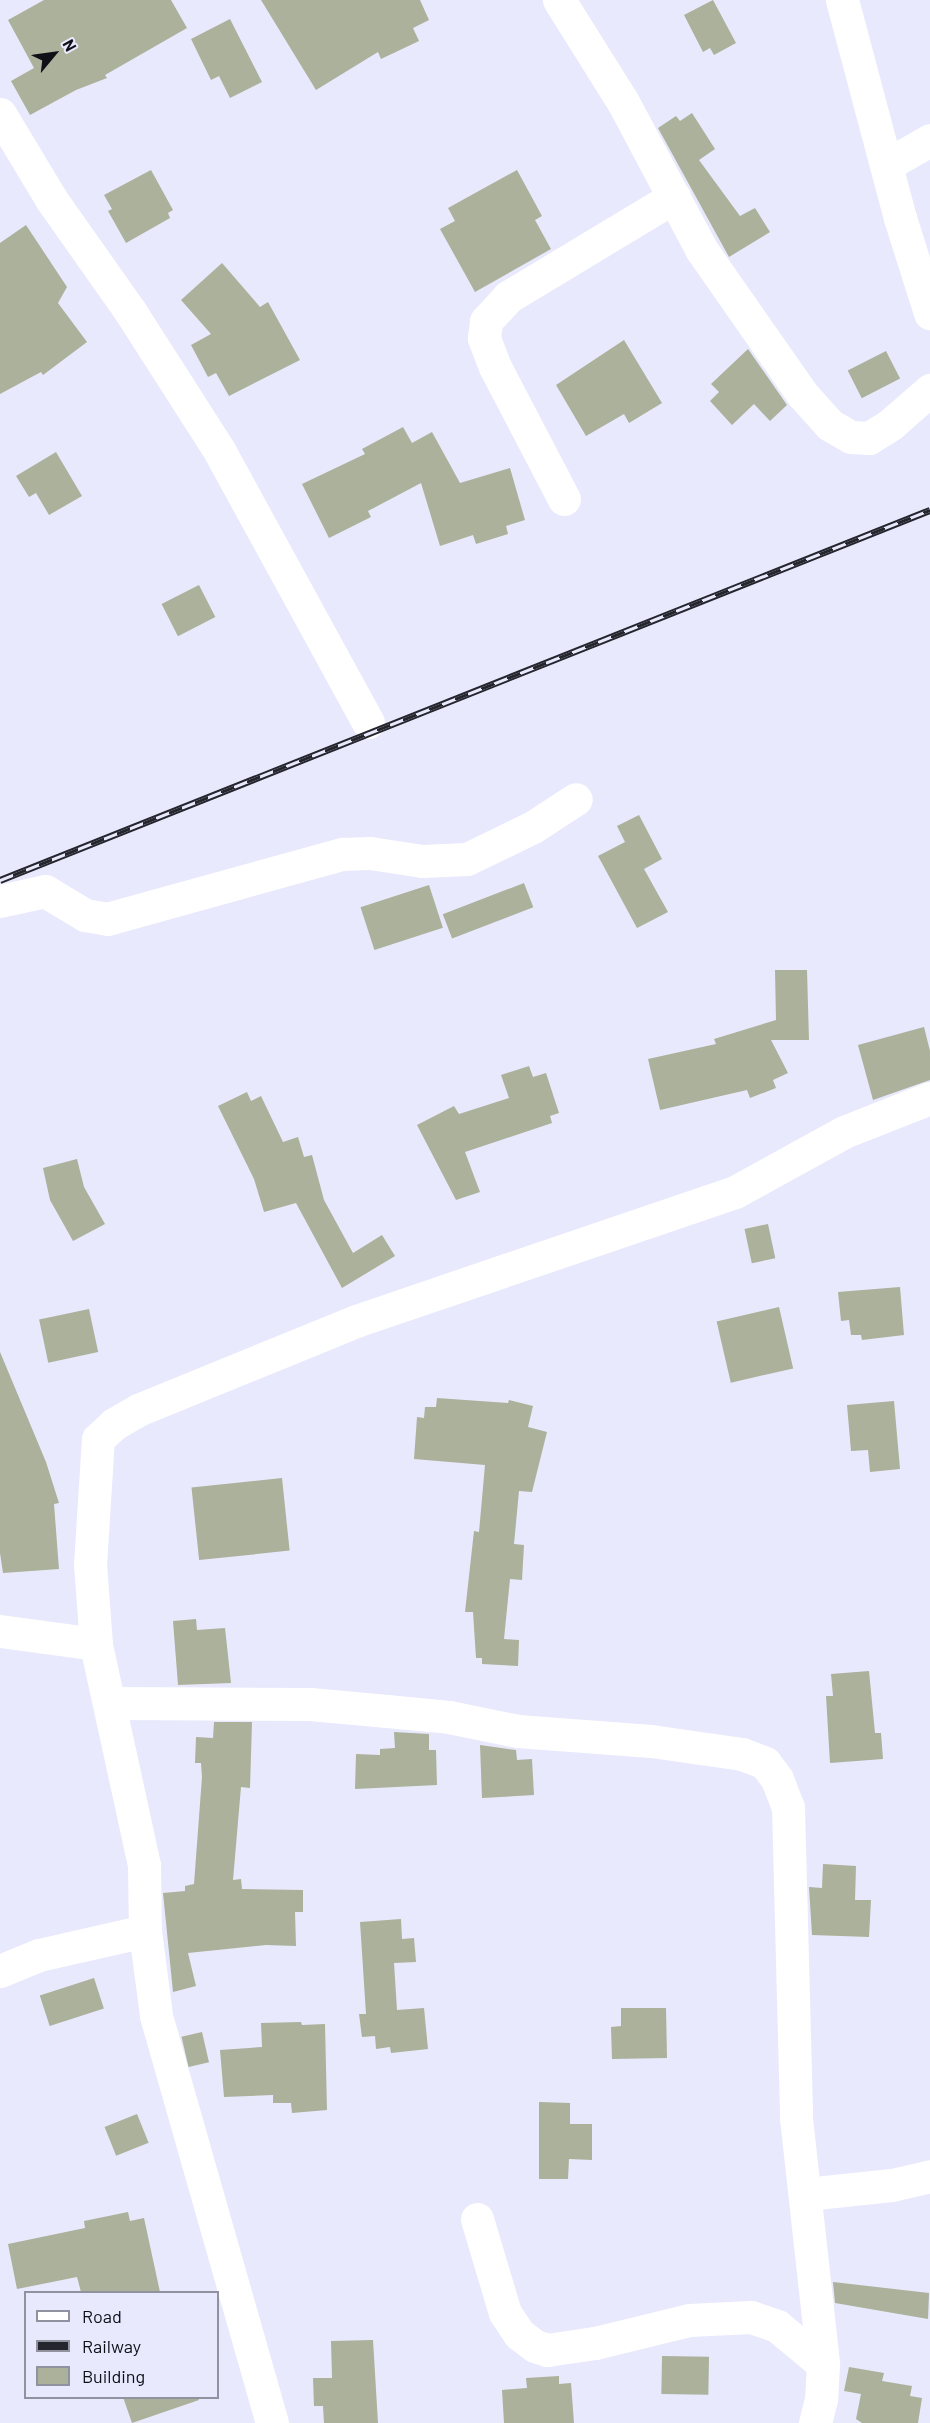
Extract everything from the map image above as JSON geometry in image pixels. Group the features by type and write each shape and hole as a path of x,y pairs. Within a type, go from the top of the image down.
{"street":[{"path":"560,0 623,102 701,249 803,395 830,425 851,437 869,438 891,424 930,390"},
{"path":"842,0 930,313"},
{"path":"0,114 51,199 130,311 220,452 369,722"},
{"path":"888,164 930,140"},
{"path":"564,499 495,367 484,338 486,321 508,297 674,197"},
{"path":"0,901 45,891 86,915 107,919 342,854 370,854 422,861 467,859 533,827 576,799"},
{"path":"272,2423 249,2353 219,2234 179,2106 156,2015 145,1931 144,1865 111,1703 96,1644 90,1565 94,1467 98,1439 114,1424 356,1321 735,1192 844,1132 930,1098"},
{"path":"0,1630 96,1644"},
{"path":"111,1703 310,1704 376,1710 449,1717 518,1731 651,1741 742,1754 765,1763 777,1779 788,1807 796,2118 823,2364 815,2423"},
{"path":"0,1971 51,1952 145,1931"},
{"path":"806,2194 892,2185 930,2176"},
{"path":"477,2219 505,2313 519,2334 535,2346 548,2350 595,2343 689,2320 751,2317 777,2326 823,2364"}],"building":[{"path":"44,0 171,0 187,28 105,75 107,78 76,90 30,115 11,81 34,68 8,20"},
{"path":"261,0 420,0 429,20 413,28 419,41 381,59 378,52 316,90"},
{"path":"713,0 736,43 714,55 710,48 703,52 684,15"},
{"path":"230,19 262,82 230,98 219,76 211,80 191,39"},
{"path":"692,113 715,149 699,160 740,216 755,208 770,232 729,257 658,128 676,116 680,121"},
{"path":"151,170 173,210 168,213 170,218 126,243 108,211 112,209 104,195"},
{"path":"517,170 542,216 535,220 551,249 475,292 440,229 455,221 448,208"},
{"path":"26,225 67,287 58,303 87,342 43,375 41,372 0,394 0,243"},
{"path":"222,263 260,307 268,302 300,360 229,396 216,373 208,377 191,345 211,334 181,300"},
{"path":"624,340 662,403 629,423 624,414 586,436 556,385"},
{"path":"748,349 787,405 770,421 754,404 732,425 710,401 719,392 711,384"},
{"path":"886,351 900,379 862,398 848,371"},
{"path":"403,427 412,443 432,432 460,483 510,468 525,520 506,526 508,534 476,544 473,535 440,546 421,483 368,511 371,517 329,538 302,484 365,454 362,449"},
{"path":"56,452 82,496 49,515 36,493 29,497 16,476"},
{"path":"199,585 215,617 178,636 162,604"},
{"path":"639,815 662,859 644,869 668,912 637,928 598,856 625,842 617,826"},
{"path":"524,883 533,907 452,938 443,914"},
{"path":"429,885 443,928 374,950 361,907"},
{"path":"775,970 807,970 809,1040 771,1040 788,1073 773,1080 776,1088 750,1098 747,1090 660,1110 648,1059 716,1044 714,1039 776,1020"},
{"path":"924,1027 930,1051 930,1080 873,1100 858,1045"},
{"path":"529,1066 533,1077 546,1073 559,1113 550,1116 552,1123 465,1152 480,1192 456,1200 417,1125 454,1106 459,1114 509,1098 501,1075"},
{"path":"247,1092 251,1101 261,1096 283,1142 298,1137 304,1157 312,1155 324,1200 353,1253 382,1235 395,1256 342,1288 296,1203 264,1212 254,1179 218,1106"},
{"path":"77,1159 84,1187 105,1224 73,1241 50,1200 43,1168"},
{"path":"768,1224 775,1258 752,1263 745,1229"},
{"path":"900,1287 904,1335 862,1340 861,1335 851,1335 849,1320 841,1321 838,1292"},
{"path":"779,1307 793,1368 731,1383 717,1321"},
{"path":"89,1309 98,1352 48,1363 39,1320"},
{"path":"0,1352 46,1462 59,1503 54,1504 59,1569 3,1573 0,1553"},
{"path":"437,1398 508,1403 509,1400 533,1406 528,1427 547,1432 532,1492 519,1491 514,1544 524,1545 522,1580 510,1579 504,1639 519,1640 518,1666 482,1664 482,1658 476,1658 473,1612 465,1612 474,1531 479,1532 485,1465 414,1459 417,1417 424,1418 425,1407 436,1407"},
{"path":"894,1401 900,1469 870,1472 868,1450 851,1451 847,1405"},
{"path":"282,1478 290,1551 199,1560 191,1488"},
{"path":"196,1619 197,1630 225,1628 231,1683 178,1685 173,1621"},
{"path":"869,1671 875,1733 881,1733 883,1759 830,1763 826,1696 833,1696 831,1674"},
{"path":"214,1722 252,1722 250,1788 241,1787 233,1880 241,1879 242,1889 303,1890 303,1912 295,1912 296,1946 266,1945 188,1953 196,1986 173,1992 163,1893 185,1891 185,1886 194,1884 202,1777 201,1763 195,1763 196,1737 213,1738"},
{"path":"394,1732 429,1734 429,1750 436,1750 437,1785 355,1789 356,1754 380,1755 380,1749 395,1748"},
{"path":"480,1745 516,1750 517,1760 532,1759 534,1795 482,1798"},
{"path":"823,1864 856,1866 855,1900 871,1900 869,1937 812,1935 809,1887 822,1888"},
{"path":"401,1919 402,1939 414,1938 416,1962 394,1963 397,2010 424,2008 428,2049 391,2053 390,2047 376,2049 375,2036 362,2037 359,2014 366,2014 360,1922"},
{"path":"94,1978 104,2008 50,2026 40,1996"},
{"path":"621,2008 666,2008 667,2058 612,2059 611,2027 621,2026"},
{"path":"301,2022 302,2025 325,2024 327,2110 292,2113 291,2103 273,2103 273,2095 224,2097 220,2050 262,2047 261,2023"},
{"path":"202,2032 209,2062 189,2067 182,2037"},
{"path":"539,2102 570,2103 570,2124 592,2124 592,2160 569,2159 568,2179 539,2179"},
{"path":"137,2114 149,2143 116,2156 105,2127"},
{"path":"128,2212 130,2221 144,2218 160,2291 81,2291 77,2277 17,2289 8,2244 85,2228 84,2221"},
{"path":"833,2282 929,2293 928,2319 835,2303"},
{"path":"373,2340 378,2423 324,2423 323,2406 314,2406 313,2378 332,2378 331,2341"},
{"path":"662,2356 709,2357 708,2395 661,2394"},
{"path":"849,2367 884,2373 882,2381 912,2386 910,2396 922,2398 918,2423 862,2423 856,2419 861,2394 844,2391"},
{"path":"559,2376 559,2384 571,2383 574,2423 504,2423 502,2390 527,2388 526,2378"},
{"path":"124,2399 199,2399 199,2400 132,2423"}],"railway":[{"path":"0,880 930,510"}]}
